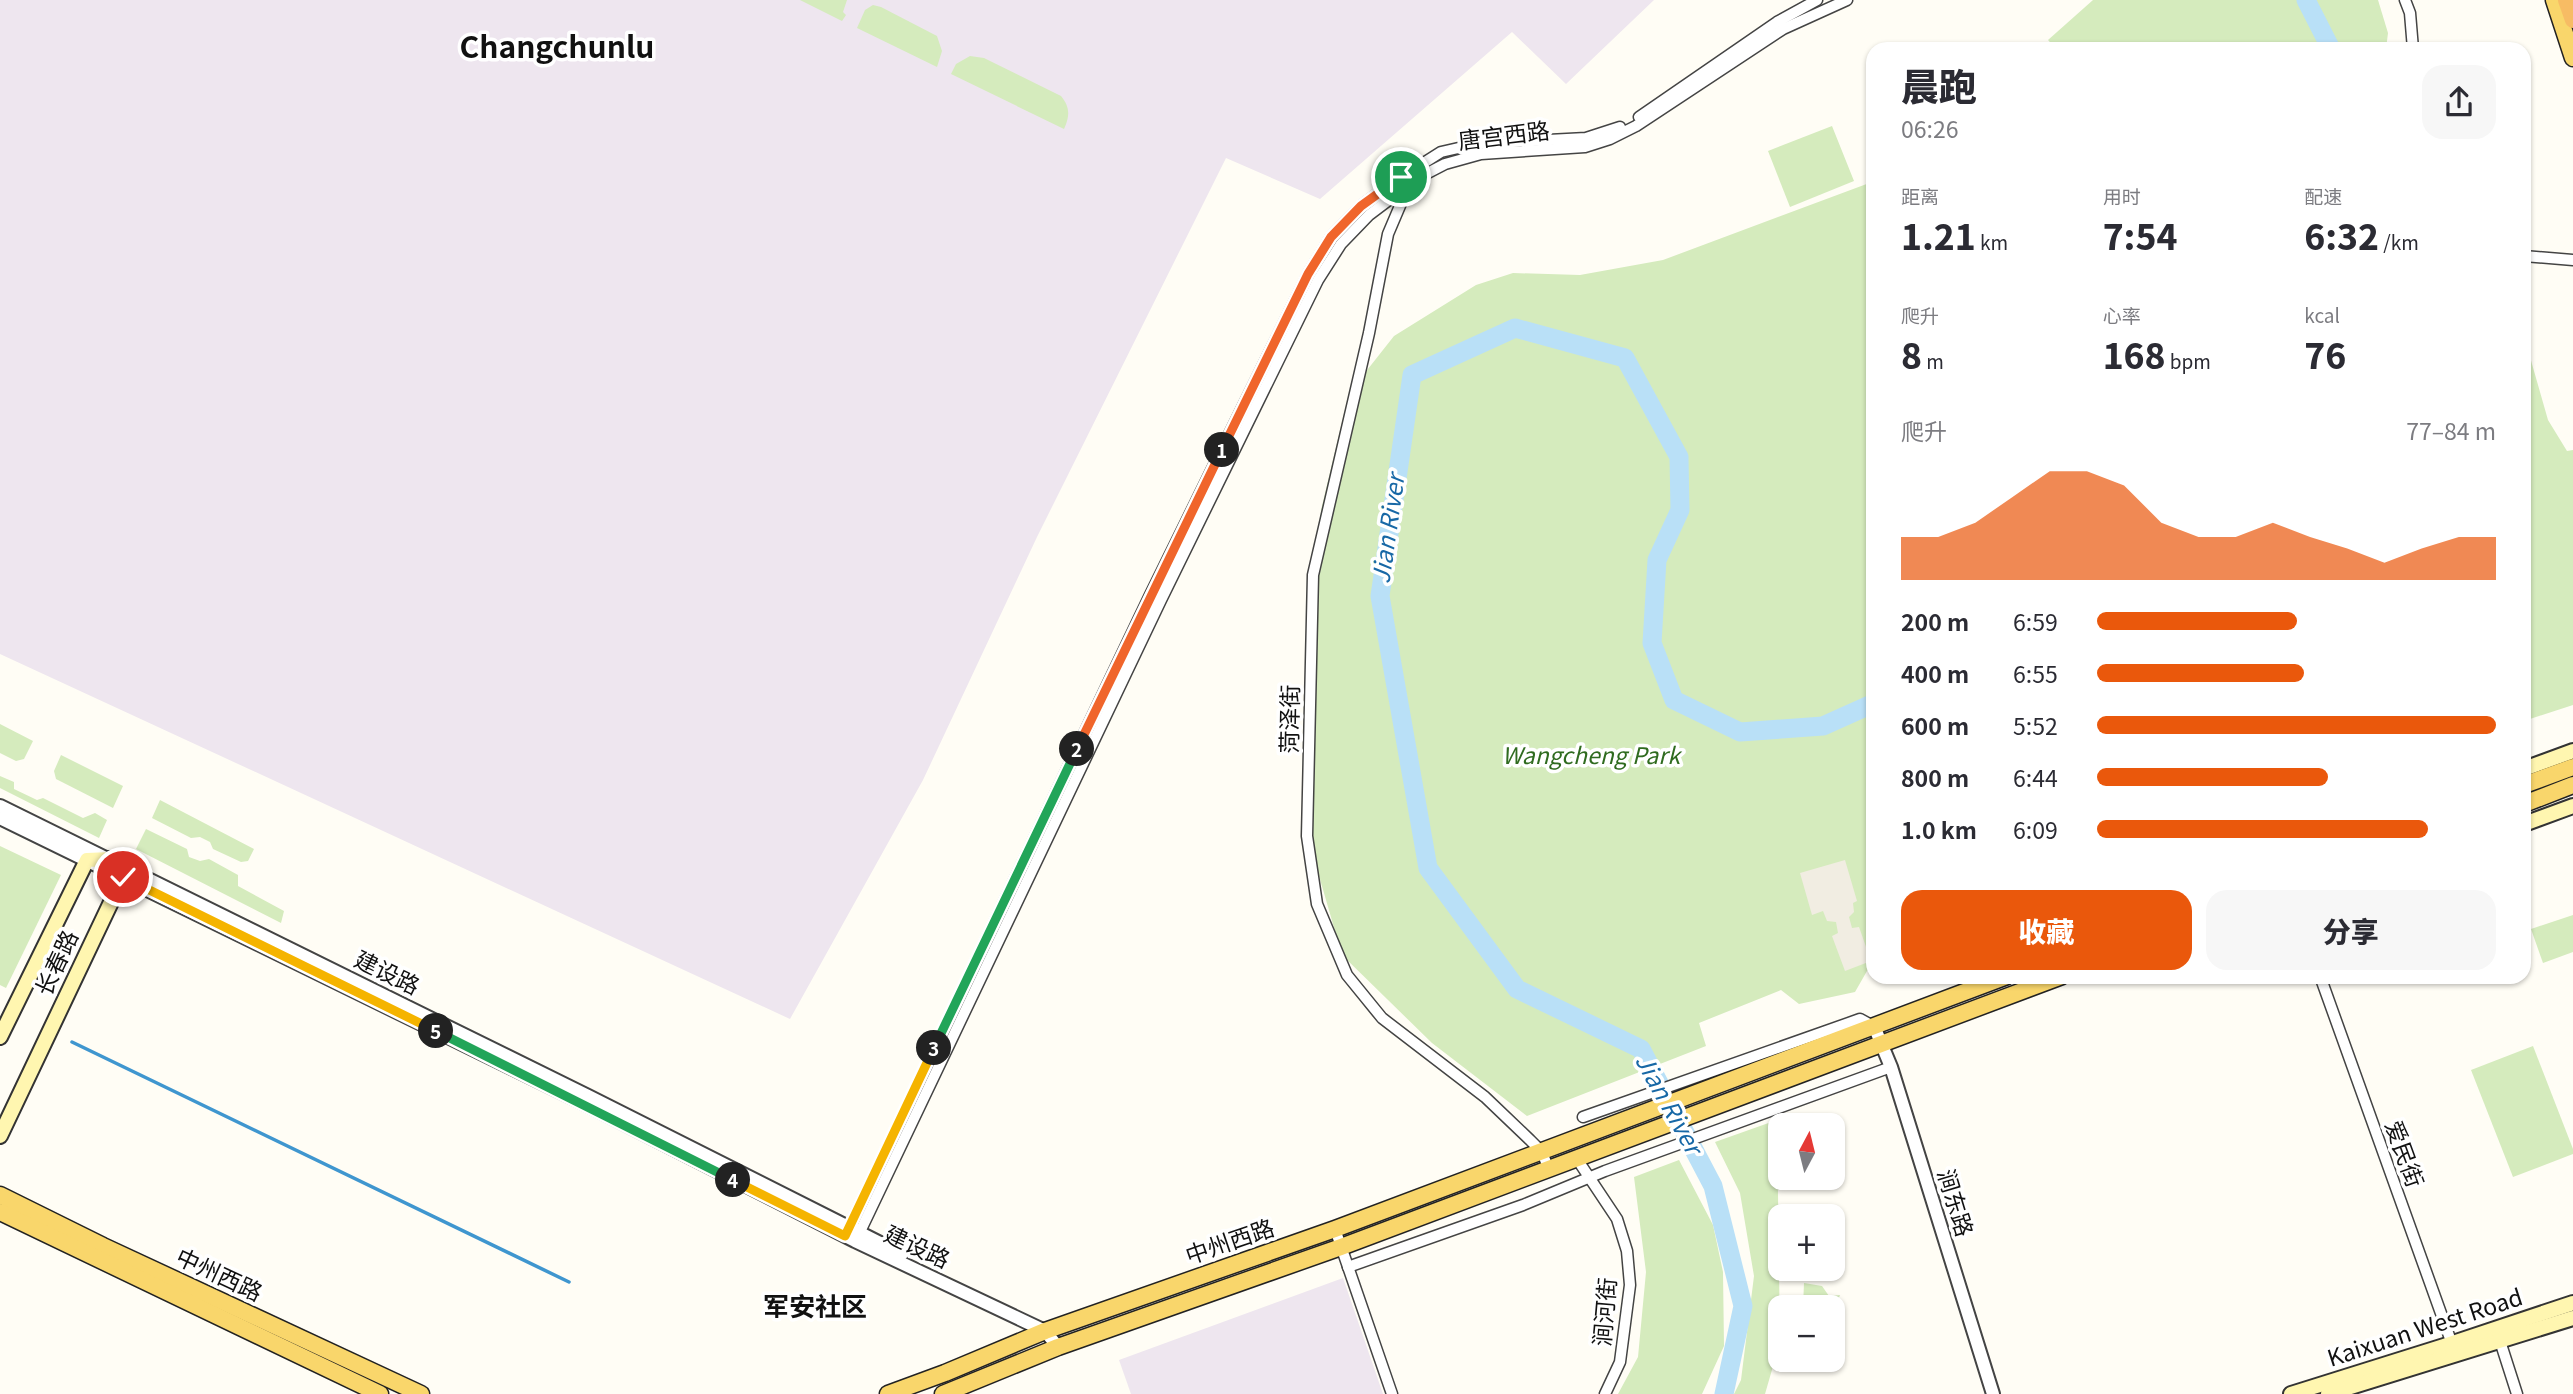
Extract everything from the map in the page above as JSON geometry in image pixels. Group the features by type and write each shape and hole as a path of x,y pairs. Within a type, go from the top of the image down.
{"highway":[{"path":"2567,0 2573,20"}],"main road":[{"path":"2554,0 2573,58"},
{"path":"2531,766 2573,751"},
{"path":"2531,782 2573,766"},
{"path":"2531,801 2573,785"},
{"path":"2531,821 2573,806"},
{"path":"87,860 111,859 123,877"},
{"name":"长春路","path":"0,1037 87,860"},
{"name":"长春路","path":"0,1136 123,877"},
{"name":"中州西路","path":"888,1394 1050,1330 1542,1152 1753,1064 1871,1027 1986,984"},
{"name":"中州西路","path":"950,1393 1058,1347 1341,1247 2041,984"},
{"name":"中州西路","path":"0,1195 421,1394"},
{"name":"中州西路","path":"0,1212 380,1394"},
{"name":"Kaixuan West Road","path":"2291,1394 2573,1303"},
{"name":"Kaixuan West Road","path":"2328,1394 2573,1318"}],"street":[{"name":"唐宫西路","path":"851,1235 1156,583 1308,274 1331,237 1361,206 1441,152 1476,144 1586,138 1609,132 1635,120 1777,22 1817,0"},
{"name":"唐宫西路","path":"851,1235 1318,280 1341,244 1369,215 1445,164 1481,154 1586,147 1610,139 1636,126 1783,29 1831,3 1847,0"},
{"path":"2405,0 2410,13 2412,42"},
{"name":"菏泽街","path":"1408,187 1388,234 1369,333 1312,575 1307,836 1317,904 1347,975 1382,1018 1485,1097 1542,1152 1549,1170"},
{"path":"2531,257 2573,260"},
{"name":"建设路","path":"0,806 588,1096 851,1235"},
{"name":"建设路","path":"0,818 1050,1330 1058,1347"},
{"name":"爱民街","path":"2323,984 2452,1344"},
{"name":"涧东路","path":"1871,1027 1880,1045 1987,1394"},
{"path":"1583,1117 1753,1064"},
{"path":"1348,1266 1523,1205 1605,1171 1887,1068"},
{"name":"涧东路","path":"1887,1068 1993,1394"},
{"name":"涧河街","path":"1577,1159 1618,1219 1627,1251 1630,1285 1620,1362 1605,1394"},
{"path":"1335,1229 1392,1394"},
{"path":"2500,1341 2516,1394"}],"shaded area":[{"path":"0,0 1654,0 1566,84 1512,32 1320,199 1226,158 1037,537 923,780 790,1019 0,654"},
{"path":"1845,860 1857,901 1853,903 1854,912 1849,917 1852,928 1859,927 1866,947 1866,963 1845,971 1832,936 1838,933 1836,922 1827,921 1823,911 1812,915 1800,873"},
{"path":"1343,1278 1383,1394 1131,1394 1119,1360"}],"green space":[{"path":"800,0 847,0 843,12 846,15 842,21"},
{"path":"2093,0 2378,0 2388,33 2387,42 2048,40"},
{"path":"873,5 937,36 942,51 937,67 857,28 865,10"},
{"path":"970,56 984,58 1061,96 1068,112 1064,129 951,74 956,64"},
{"path":"1832,126 1854,181 1790,207 1768,151"},
{"name":"Wangcheng Park","path":"1866,184 1866,973 1855,992 1799,1004 1781,990 1699,1023 1706,1046 1527,1116 1432,1043 1342,955 1317,869 1307,799 1313,629 1321,510 1349,393 1394,336 1476,285 1513,273 1580,275 1663,260"},
{"path":"2531,360 2548,420 2567,451 2573,450 2573,705 2531,719"},
{"path":"0,724 33,741 24,759 16,761 0,753"},
{"path":"61,755 123,786 113,808 56,779 54,771"},
{"path":"0,776 14,782 14,789 37,800 43,798 83,818 95,813 107,820 99,838 0,788"},
{"path":"160,800 254,849 248,861 241,862 213,849 210,842 200,837 191,838 152,818"},
{"path":"146,829 187,849 189,857 200,861 209,859 238,875 238,886 284,911 281,923 136,849"},
{"path":"0,846 61,875 6,988 0,985"},
{"path":"2573,915 2573,952 2543,963 2531,929"},
{"path":"2533,1046 2573,1154 2513,1177 2471,1070"},
{"path":"1768,1123 1768,1190 1778,1190 1778,1204 1768,1204 1768,1281 1779,1281 1779,1295 1768,1295 1768,1372 1771,1372 1765,1394 1734,1394 1741,1380 1754,1276 1740,1193 1715,1142"},
{"path":"1679,1160 1713,1225 1723,1272 1724,1346 1702,1394 1618,1394 1638,1357 1646,1272 1634,1177"},
{"path":"1804,1283 1822,1286 1828,1295 1804,1295"}],"waterway":[{"name":"Jian River","path":"2306,0 2327,42"},
{"name":"Jian River","path":"1724,1394 1743,1306 1713,1186 1641,1049 1517,989 1428,868 1380,596 1412,375 1515,328 1625,358 1679,457 1680,510 1657,560 1652,643 1674,700 1740,732 1823,726 1866,707"},
{"path":"72,1042 569,1282"}],"district":[{"name":"Changchunlu","path":"557,48"},
{"name":"军安社区","path":"815,1307"}],"route":[{"path":"123,877 845,1236 1150,595 1308,274 1331,237 1361,206 1401,177"}]}
